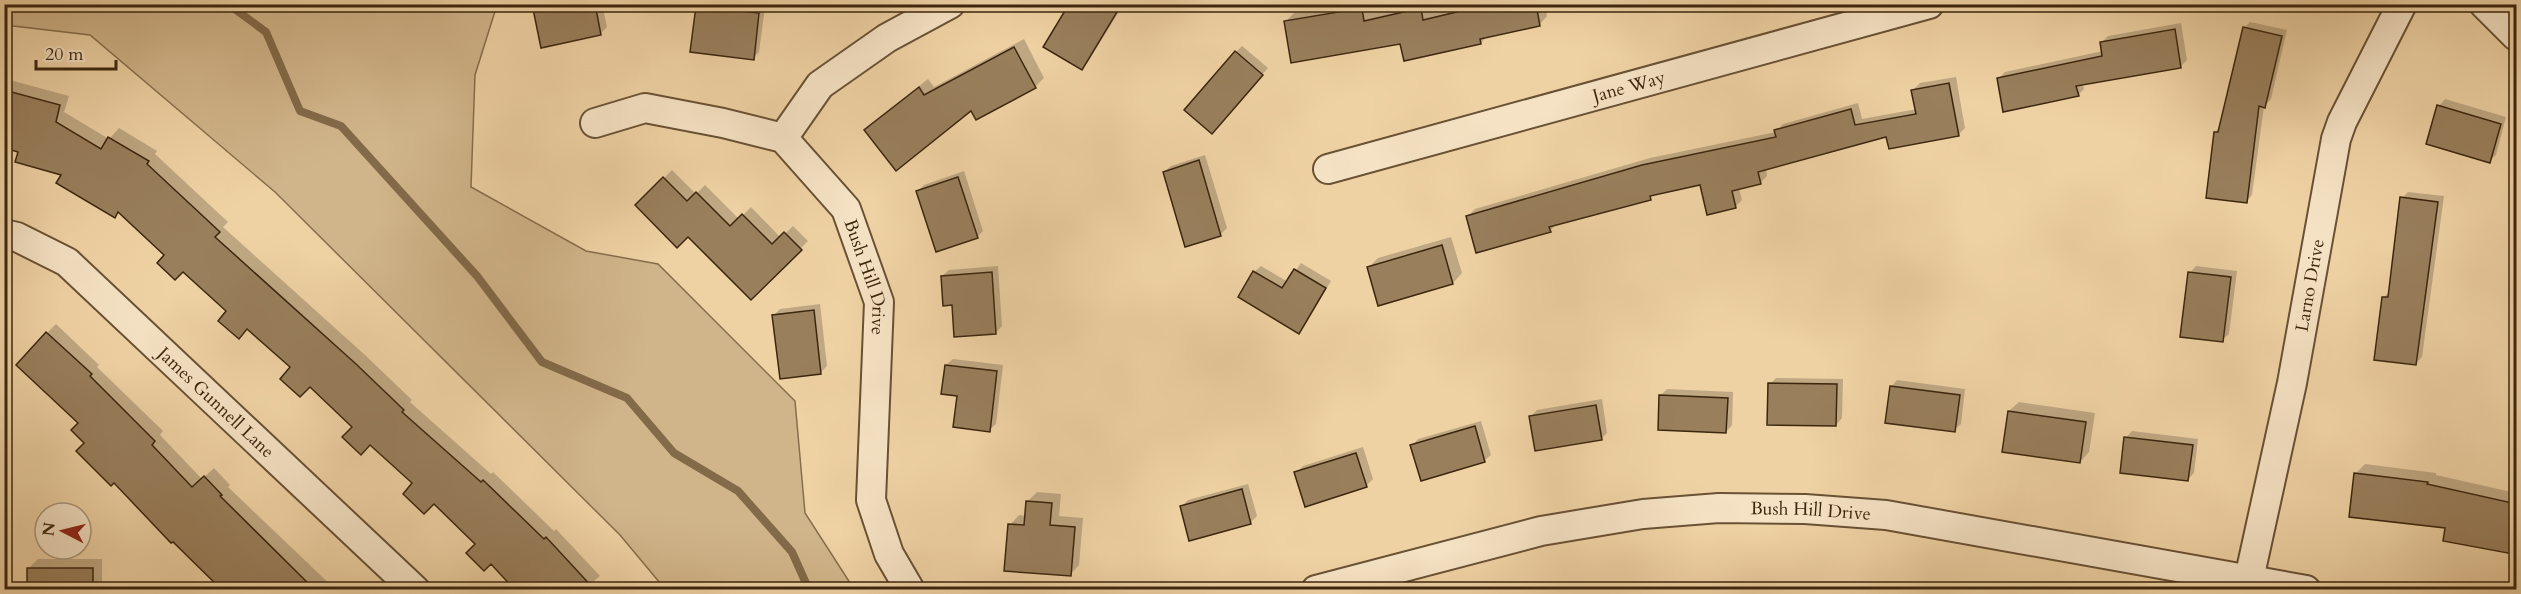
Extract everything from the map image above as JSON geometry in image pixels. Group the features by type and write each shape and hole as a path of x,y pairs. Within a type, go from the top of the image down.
{"street":[{"path":"595,123 645,108 783,138 820,85 887,38 951,4"},
{"name":"Jane Way","path":"1328,169 1929,4"},
{"name":"Larno Drive","path":"2250,579 2292,383 2336,139 2342,122 2402,4"},
{"path":"2484,4 2517,36"},
{"name":"Bush Hill Drive","path":"783,138 846,209 879,302 871,500 888,554 910,590"},
{"name":"James Gunnell Lane","path":"4,234 17,237 67,262 415,590"},
{"name":"Bush Hill Drive","path":"1316,590 1541,531 1643,514 1719,508 1805,509 1886,515 2306,590"}],"shaded area":[{"path":"5,4 497,5 475,75 471,187 586,251 658,264 795,401 805,513 854,589 665,589 620,535 275,192 90,35 5,25"}],"building":[{"path":"532,4 595,4 601,35 541,48"},
{"path":"1069,4 1106,4 1117,12 1082,70 1043,47"},
{"path":"1490,4 1536,4 1540,26 1480,39 1481,44 1404,61 1400,44 1291,63 1284,21 1362,8 1364,21 1421,8 1423,20"},
{"path":"696,6 759,13 754,60 690,52"},
{"path":"2243,27 2282,36 2265,108 2259,106 2247,203 2206,198 2214,132 2218,132"},
{"path":"2175,29 2181,68 2076,86 2079,96 2003,112 1997,78 2102,56 2100,42"},
{"path":"1014,47 1036,88 976,120 971,111 896,171 864,130 919,87 924,95"},
{"path":"1235,51 1263,75 1212,134 1184,110"},
{"path":"1949,83 1959,136 1889,149 1886,137 1758,172 1761,184 1732,191 1736,208 1707,215 1700,185 1650,196 1651,200 1549,227 1551,232 1476,253 1466,216 1642,165 1776,137 1774,130 1851,109 1855,125 1916,114 1911,90"},
{"path":"4,90 60,105 56,122 101,149 108,137 149,161 147,164 220,232 215,237 356,364 404,410 402,412 481,482 483,480 544,539 546,537 595,590 515,590 491,564 484,571 466,553 475,544 434,504 424,514 403,494 412,483 370,445 361,455 342,437 352,427 310,387 300,397 280,379 290,367 247,329 239,339 218,321 226,311 183,272 175,280 157,263 164,255 118,212 115,218 56,183 61,175 15,162 18,152 4,148"},
{"path":"2437,105 2501,124 2490,163 2426,144"},
{"path":"1199,160 1221,236 1185,247 1163,172"},
{"path":"663,177 687,201 696,192 730,226 742,214 772,244 784,232 802,250 751,300 688,237 677,248 635,205"},
{"path":"958,177 978,238 936,252 916,191"},
{"path":"2400,197 2438,202 2416,365 2374,360 2382,297 2388,297"},
{"path":"1442,245 1453,284 1378,306 1367,267"},
{"path":"1294,269 1326,288 1299,334 1238,297 1253,271 1282,288"},
{"path":"992,272 996,334 954,337 952,305 943,306 941,276"},
{"path":"2188,272 2231,277 2223,342 2180,337"},
{"path":"814,310 821,374 780,379 772,315"},
{"path":"46,332 92,374 90,376 155,441 152,445 192,487 204,476 222,495 220,496 315,590 222,590 173,542 171,543 114,483 111,486 76,451 84,443 71,430 78,423 16,365"},
{"path":"945,365 997,371 990,432 953,427 957,396 941,394"},
{"path":"1768,383 1837,384 1836,426 1767,425"},
{"path":"1890,386 1960,395 1955,432 1885,423"},
{"path":"1659,395 1728,398 1726,433 1658,430"},
{"path":"1596,405 1602,440 1535,451 1529,416"},
{"path":"2008,411 2086,422 2080,463 2002,452"},
{"path":"1475,426 1485,462 1421,481 1410,445"},
{"path":"2124,437 2193,445 2188,481 2120,473"},
{"path":"1356,453 1367,487 1305,507 1294,472"},
{"path":"2354,473 2428,482 2427,484 2517,504 2517,536 2513,554 2443,541 2445,528 2349,517"},
{"path":"1242,489 1251,524 1189,541 1180,506"},
{"path":"1026,501 1052,503 1050,525 1075,527 1071,576 1004,571 1008,524 1024,525"},
{"path":"27,568 93,568 93,590 27,590"}],"waterway":[{"path":"228,4 266,32 300,111 341,126 477,276 542,362 627,398 674,453 738,491 792,552 809,590"}]}
